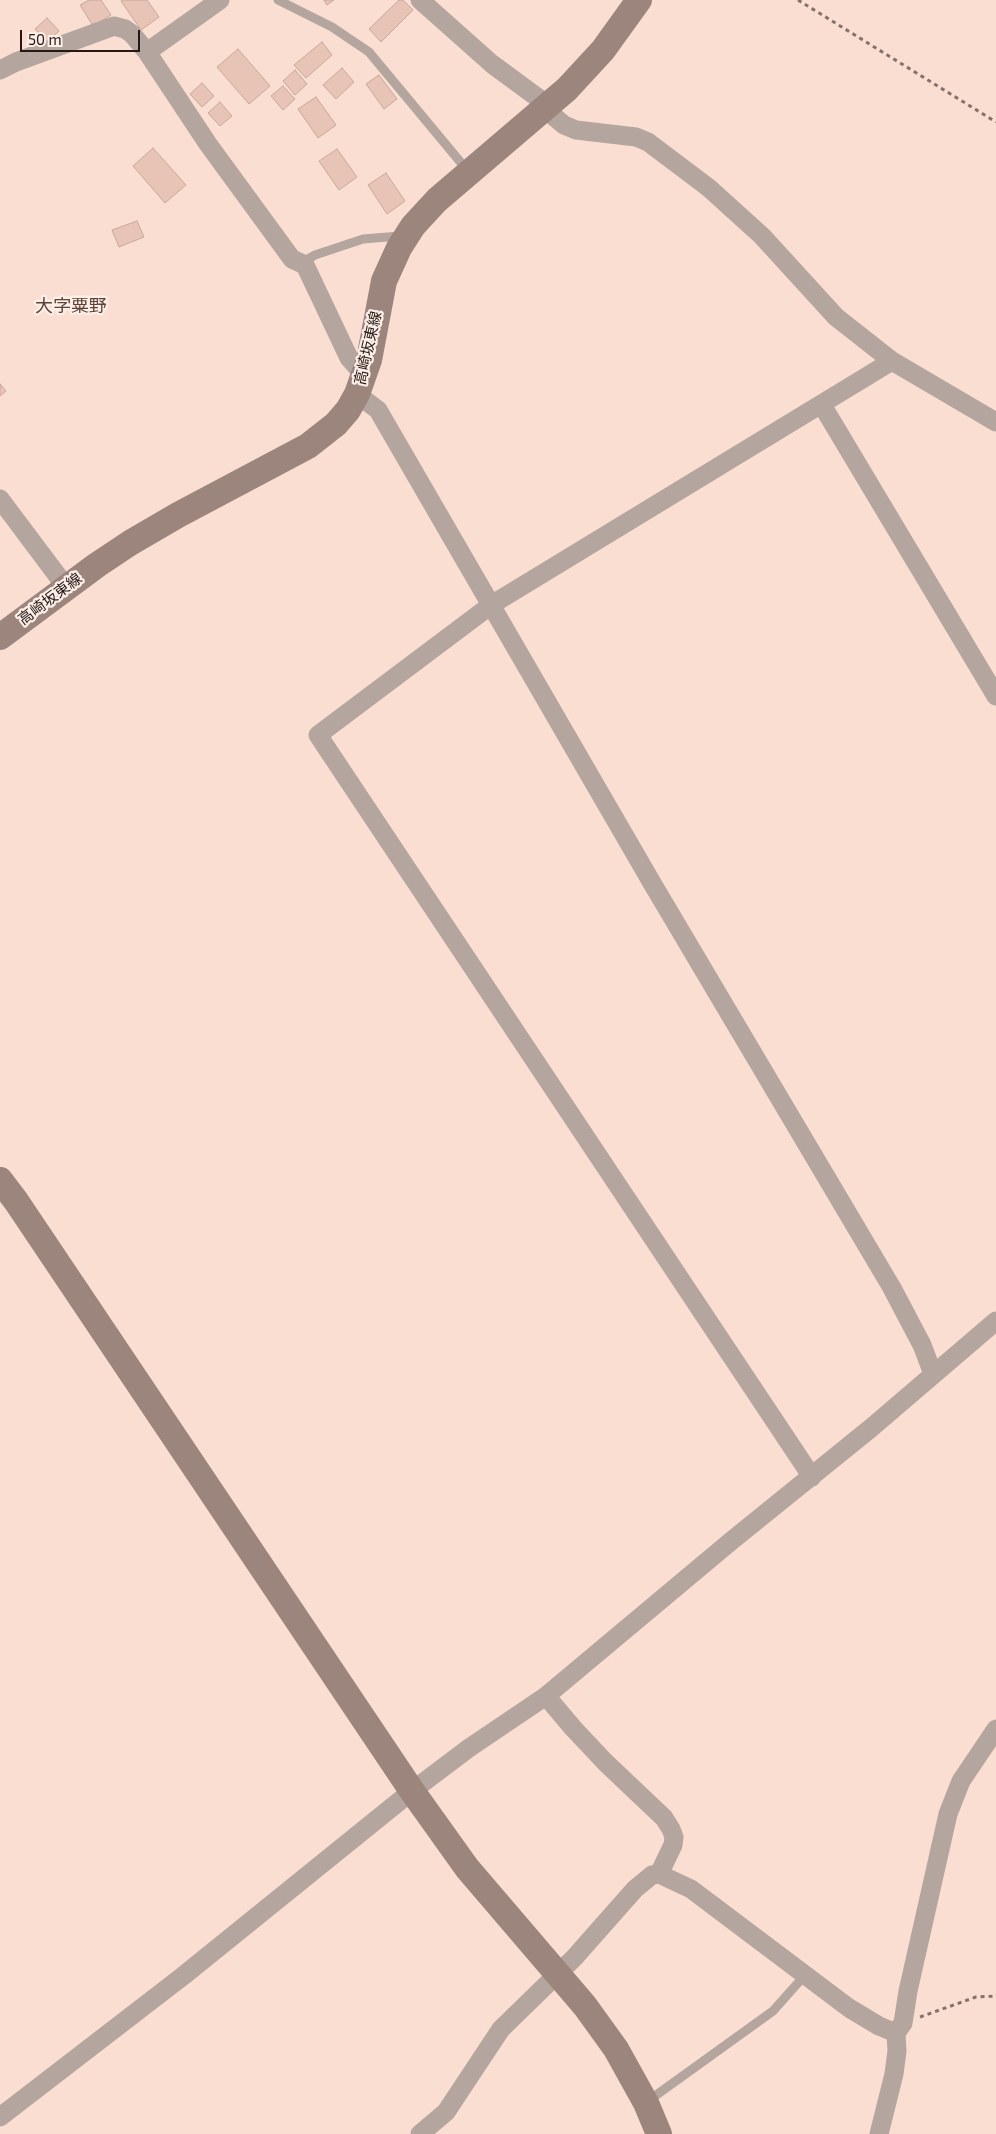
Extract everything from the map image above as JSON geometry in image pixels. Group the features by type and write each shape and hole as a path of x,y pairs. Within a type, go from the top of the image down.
{"street":[{"path":"147,52 220,0"},
{"path":"420,0 492,64 547,107 564,125 576,130 636,137 648,142 710,188 762,236 836,317 892,361 996,422"},
{"name":"高崎坂東線","path":"0,637 105,559 170,520 308,446 336,424 348,410 361,384 384,281 406,236 436,200 547,107 584,72 603,50 639,0"},
{"path":"0,70 16,62 114,26 125,29 132,34 147,52 208,144 292,259 305,265 361,384 378,410 652,883 892,1288 922,1345 934,1374"},
{"path":"812,1477 318,735 491,604 892,361"},
{"path":"822,405 996,696"},
{"path":"0,499 66,587"},
{"path":"0,1180 412,1791 467,1868 585,2006 616,2049 646,2103 659,2134"},
{"path":"0,2117 175,1982 412,1791 469,1748 546,1696 730,1542 812,1477 996,1321"},
{"path":"420,2134 446,2112 501,2029 558,1974 635,1889 646,1879 659,1874 673,1844 674,1837 664,1818 573,1728 546,1696"},
{"path":"879,2134 894,2074 900,2028 948,1814 961,1781 996,1729"},
{"path":"659,1874 691,1889 849,2008 879,2026 900,2028"}],"lane":[{"path":"278,0 332,27 369,52 469,172"},
{"path":"305,265 315,255 363,239 406,236"},
{"path":"646,2103 773,2011 806,1975"}],"path":[{"path":"798,0 996,122"},
{"path":"900,2028 976,1997 996,1996"}],"building":[{"path":"89,0 101,0 111,15 93,26 80,5"},
{"path":"147,0 159,17 141,30 121,1"},
{"path":"324,0 334,0 327,5"},
{"path":"399,0 403,0 413,10 381,42 369,29"},
{"path":"47,18 59,31 47,42 35,29"},
{"path":"322,42 332,55 306,78 294,65"},
{"path":"238,49 270,86 249,104 217,67"},
{"path":"342,68 354,82 336,99 323,85"},
{"path":"295,70 307,84 295,95 283,81"},
{"path":"379,75 397,99 384,109 366,84"},
{"path":"202,83 214,96 202,107 190,94"},
{"path":"283,86 295,99 283,110 271,96"},
{"path":"316,97 336,125 318,138 298,109"},
{"path":"220,102 232,116 220,126 208,113"},
{"path":"153,148 186,185 165,203 133,166"},
{"path":"337,149 357,177 339,190 319,161"},
{"path":"386,173 405,201 387,214 368,185"},
{"path":"137,221 144,237 119,247 112,230"},
{"path":"0,384 6,391 0,396"}],"district":[{"name":"大字粟野","path":"71,306"}]}
